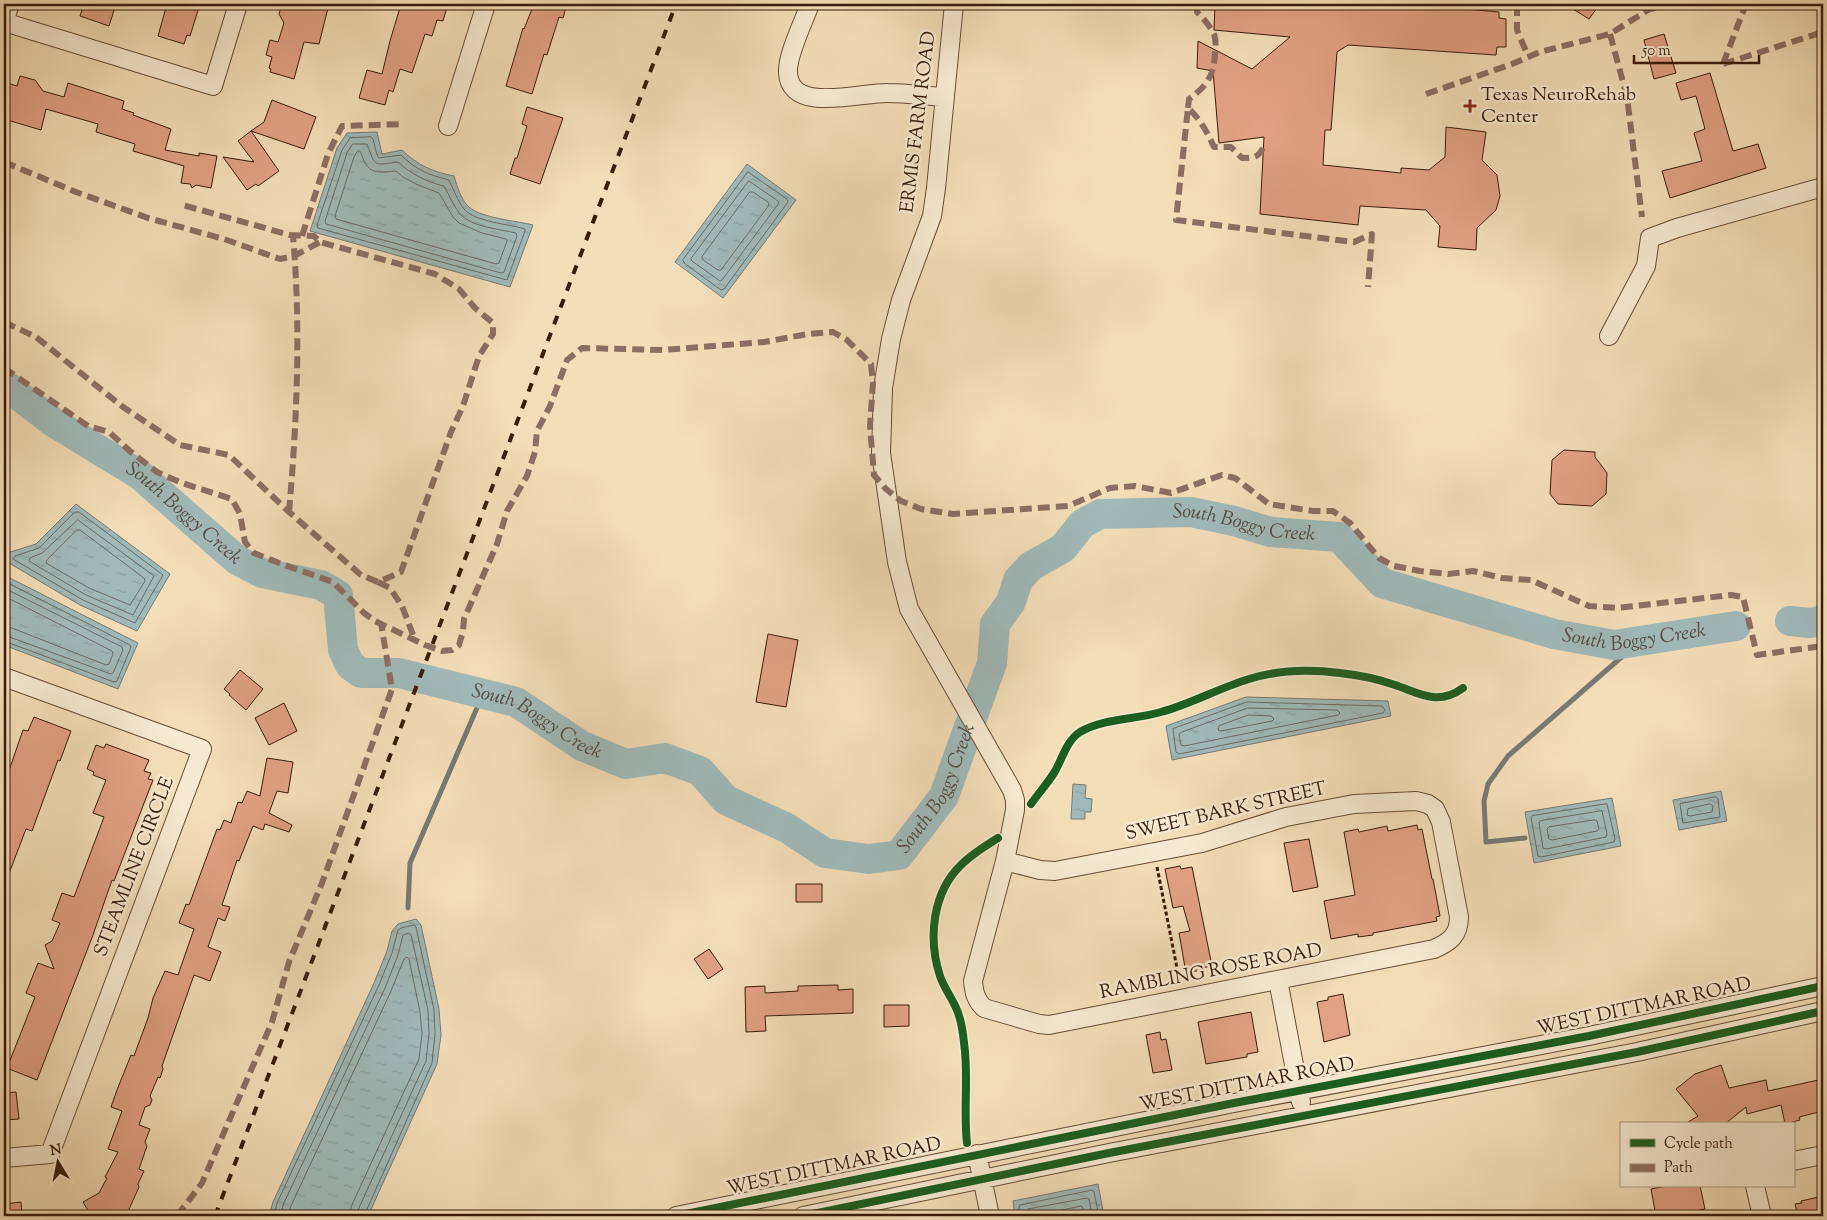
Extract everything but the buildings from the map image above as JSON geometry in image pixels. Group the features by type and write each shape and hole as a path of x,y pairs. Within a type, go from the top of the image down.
{"street":[{"path":"10,4 4,22 213,86 238,4"},
{"path":"448,126 486,4"},
{"path":"810,4 789,62 787,74 792,87 802,95 817,99 887,93 945,97"},
{"name":"ERMIS FARM ROAD","path":"954,4 932,216 901,300 891,339 883,388 881,453 897,562 909,609 1012,790 1015,800 1015,810 1005,861 974,981 974,991 978,1002 984,1008"},
{"path":"1609,336 1646,266 1650,238 1686,225 1823,187"},
{"name":"STEAMLINE CIRCLE","path":"4,677 202,749 50,1154 4,1158"},
{"name":"SWEET BARK STREET","path":"1005,861 1040,870 1055,871 1202,843 1286,817 1330,808 1354,804 1416,801 1428,804 1435,809 1441,822 1459,917 1459,927 1455,936 1446,944"},
{"name":"RAMBLING ROSE ROAD","path":"984,1008 1039,1024 1050,1025 1434,949 1446,944"},
{"path":"1278,980 1304,1116"},
{"name":"WEST DITTMAR ROAD","path":"676,1216 977,1154 1589,1036 1823,986"},
{"path":"802,1216 982,1179 1646,1050 1823,1011"},
{"path":"977,1154 990,1216"},
{"path":"1794,1161 1823,1154"},
{"path":"1755,1188 1762,1216"}],"path":[{"path":"1156,862 1179,978 1177,986"}],"water":[{"path":"377,132 382,154 402,150 426,167 454,176 464,201 475,211 533,225 510,287 310,231 337,148 347,133"},
{"path":"747,164 796,200 723,298 675,262"},
{"path":"76,504 170,574 137,631 80,605 4,560 4,554 36,544"},
{"path":"4,575 138,643 118,689 4,645"},
{"path":"1246,697 1388,701 1391,716 1172,760 1166,726"},
{"path":"1073,784 1086,785 1085,798 1092,799 1091,812 1085,812 1085,819 1071,819"},
{"path":"1721,791 1727,821 1679,830 1673,800"},
{"path":"1612,798 1621,846 1534,863 1525,812"},
{"path":"416,919 421,925 439,1009 441,1035 437,1064 368,1216 269,1216 273,1202 374,983 387,951 392,931 398,924"},
{"path":"1098,1184 1104,1216 1015,1216 1013,1201"}],"waterway":[{"name":"South Boggy Creek","path":"4,384 53,422 140,475 237,560 262,573 321,585 338,595 343,650 350,665 361,673 399,673 516,702 582,746 626,764 665,758 700,771 726,800 787,828 825,853 869,859 899,855 944,796 992,663 995,624 1011,602 1018,580 1031,566 1063,548 1082,524 1100,514 1191,512 1234,521 1271,532 1339,537 1382,583 1554,634 1614,645 1736,626"},
{"name":"South Boggy Creek","path":"1790,621 1811,623 1823,620"},
{"path":"1525,838 1486,842 1484,801 1488,784 1508,756 1640,641"},
{"path":"408,908 410,863 483,694"}],"railway":[{"path":"215,1216 676,4"}],"marked path":[{"path":"1188,108 1189,99 1201,90 1211,74 1216,48 1214,34 1197,12 1197,4"},
{"path":"1517,4 1517,30 1528,56"},
{"path":"1426,94 1512,64 1540,52 1610,34 1648,10 1667,4"},
{"path":"1723,64 1746,4"},
{"path":"1723,64 1823,32"},
{"path":"1610,34 1627,97 1642,217"},
{"path":"1263,148 1255,157 1242,158 1231,147 1214,147 1203,126 1188,108 1176,220 1354,242 1372,234 1368,287"},
{"path":"302,236 328,154 342,126 404,124"},
{"path":"4,162 76,192 148,218 224,239 280,259 294,256 320,242"},
{"path":"4,322 36,337 123,407 180,445 229,455 289,512 361,575 378,582 401,572 451,432 463,406 479,356 493,334 493,323 475,308 459,289 435,274 320,242 314,236 290,235 179,204"},
{"path":"289,512 297,374 297,305 293,236"},
{"path":"4,368 88,426 109,432 157,472 182,483 232,499 240,514 245,542 254,553 333,582 364,613 375,621 442,651 452,650 459,645 464,619 497,544 507,511 527,476 535,452 537,431 550,406 567,360 582,348 663,350 764,342 808,334 833,332 847,340 871,364 873,383 870,426 874,475 886,489 901,501 921,509 953,514 1068,506 1110,488 1135,486 1171,493 1222,475 1235,478 1269,504 1313,511 1333,511 1350,523 1379,558 1394,566 1448,574 1473,571 1502,578 1531,580 1589,606 1617,608 1731,595 1743,597 1757,655 1823,646"},
{"path":"378,582 390,588 402,606 415,640"},
{"path":"177,1216 202,1183 272,1022 289,962 322,883 392,689 381,623"}],"cycle path":[{"path":"1031,804 1054,773 1071,740 1080,732 1099,724 1151,715 1172,709 1260,676 1294,671 1340,673 1375,679 1429,697 1445,696 1463,688"},
{"path":"967,1143 966,1068 963,1035 957,1010 940,976 936,962 934,947 935,917 938,903 951,876 970,857 998,838"},
{"path":"676,1216 1234,1103 1589,1036 1823,986"},
{"path":"803,1216 1109,1153 1637,1052 1823,1011"}],"place":[{"name":"Texas NeuroRehab Center","path":"1470,106"}]}
